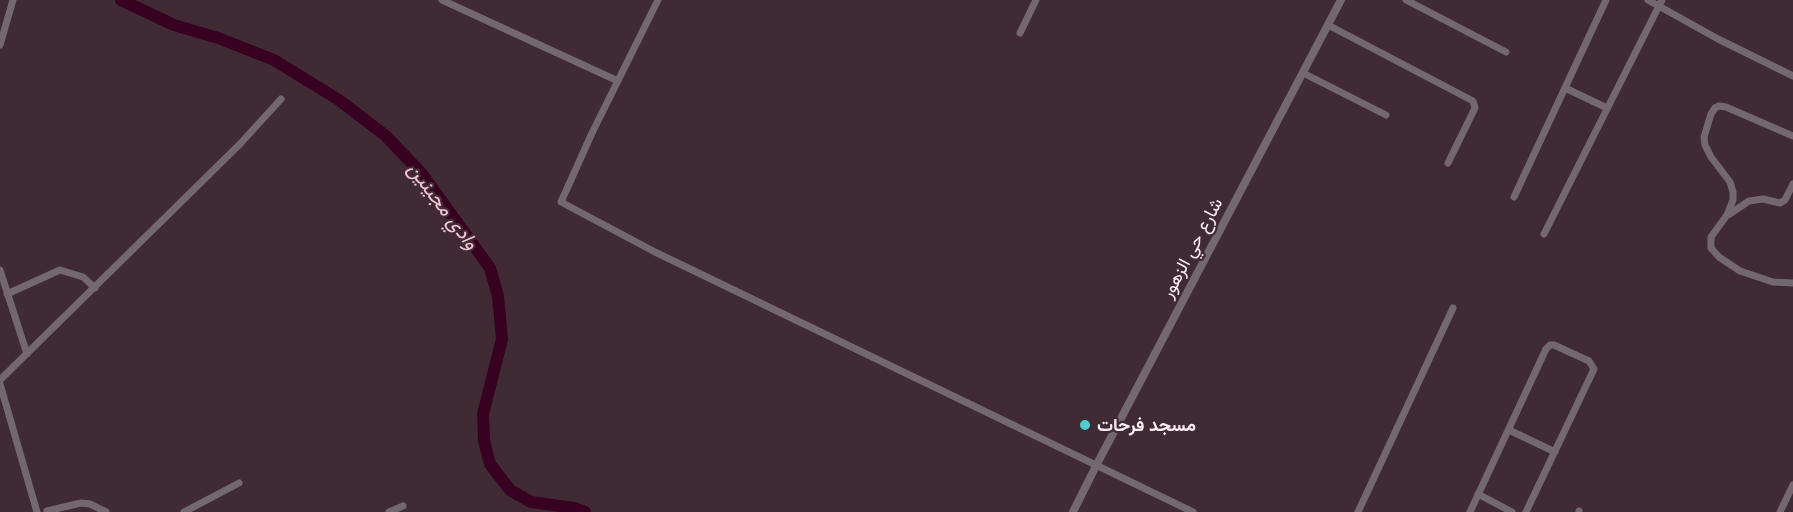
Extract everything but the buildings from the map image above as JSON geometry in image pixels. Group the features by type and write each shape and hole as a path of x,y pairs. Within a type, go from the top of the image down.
{"street":[{"path":"0,45 13,0"},
{"path":"442,0 618,81"},
{"path":"658,0 561,202 655,252 1193,512"},
{"path":"1020,33 1036,0"},
{"name":"شارع حي الزهور","path":"1073,512 1096,464 1341,0"},
{"path":"1406,0 1506,52"},
{"path":"1514,197 1606,0"},
{"path":"1648,0 1661,3 1793,76"},
{"path":"1544,234 1661,3"},
{"path":"1329,25 1473,101 1475,108 1448,163"},
{"path":"1303,73 1386,115"},
{"path":"1565,88 1607,108"},
{"path":"36,512 0,382 240,144 281,99"},
{"path":"1793,136 1726,106 1715,108 1704,137 1711,157 1730,182 1733,192 1733,200 1727,215 1714,231 1710,241 1711,248 1719,257 1740,271 1773,282 1793,283"},
{"path":"1727,215 1749,201 1763,199 1780,203 1785,200 1793,184"},
{"path":"0,270 27,354"},
{"path":"0,302 60,270 83,277 94,288"},
{"path":"1358,512 1453,308"},
{"path":"1470,512 1546,349 1554,345 1589,361 1594,369 1593,375 1526,512"},
{"path":"1509,430 1555,452"},
{"path":"184,512 239,483"},
{"path":"1780,512 1793,485"},
{"path":"1478,494 1512,512"},
{"path":"45,512 81,503 90,504 106,512"},
{"path":"389,512 403,506"}],"waterway":[{"name":"وادي مجينين","path":"121,0 174,25 218,38 274,60 339,100 386,136 422,174 490,268 498,296 502,339 483,414 484,441 490,464 510,490 531,502 574,508 585,512"}],"place":[{"name":"مسجد فرحات","path":"1085,425"}]}
